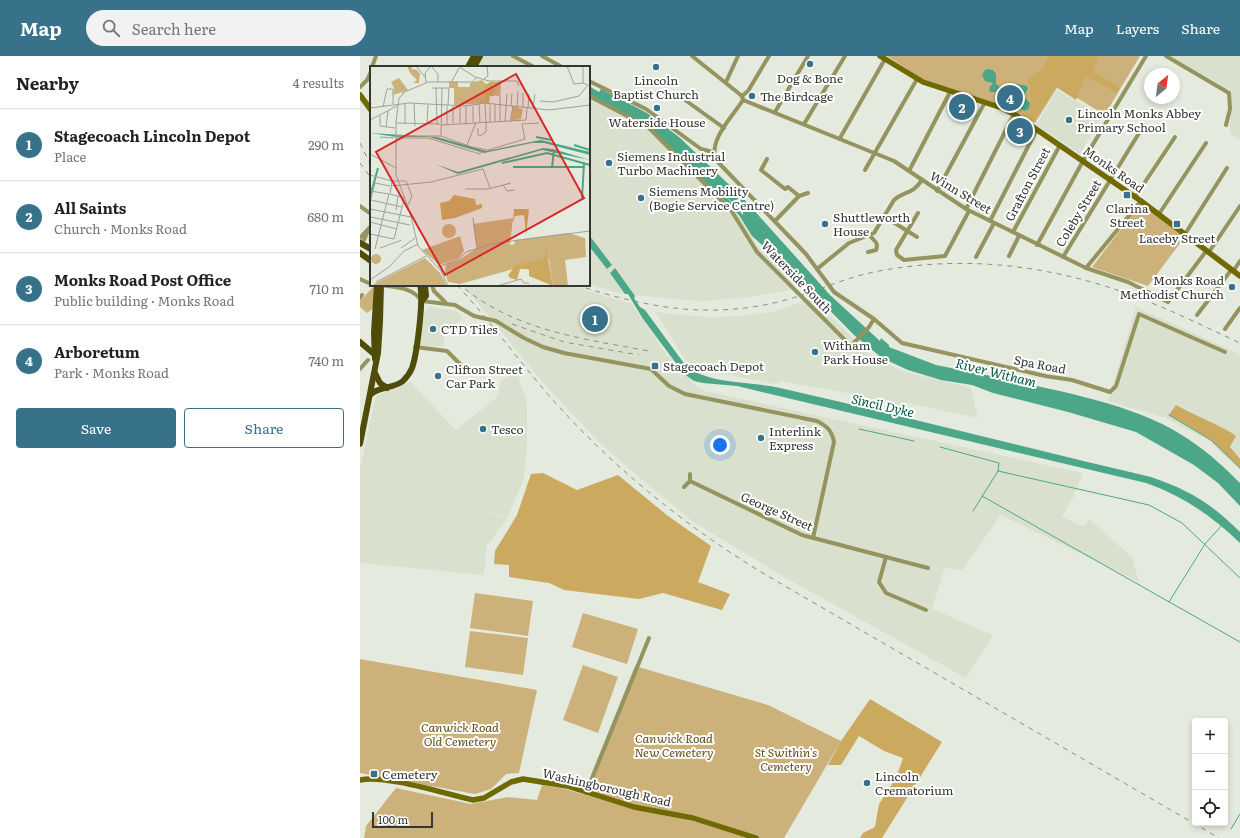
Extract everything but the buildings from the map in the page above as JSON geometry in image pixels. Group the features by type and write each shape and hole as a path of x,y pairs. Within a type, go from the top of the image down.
{"main road":[{"path":"469,66 474,56"},
{"path":"475,66 480,56"},
{"name":"Monks Road","path":"882,58 917,79 950,92 985,102 1014,114 1141,201 1240,276"},
{"path":"360,94 370,109"},
{"path":"360,244 370,249"},
{"path":"360,244 370,254"},
{"path":"360,253 370,260"},
{"path":"360,444 379,347 377,286"},
{"path":"376,362 374,354 374,333 381,286"},
{"path":"370,395 379,389 388,388 402,382 409,374 412,367 422,301 420,286"},
{"path":"422,301 426,296 425,286"},
{"path":"360,342 368,340 374,333"},
{"path":"360,342 374,354"},
{"path":"375,373 380,383 388,388"},
{"path":"360,775 368,778"},
{"name":"Washingborough Road","path":"360,780 368,778 384,780 473,800 484,798 511,782 523,779 567,786 634,807 693,818 756,838"}],"street":[{"path":"372,66 376,56"},
{"path":"514,56 532,66"},
{"path":"542,56 560,66"},
{"path":"692,56 726,82 743,98"},
{"path":"726,82 738,56"},
{"path":"590,81 646,109 701,149 713,152 715,144 724,128 769,56"},
{"path":"775,112 808,56"},
{"path":"804,124 845,56"},
{"path":"1037,245 1083,161 1146,56"},
{"path":"1166,56 1229,93 1230,109 1226,125"},
{"path":"840,138 882,58"},
{"path":"360,87 367,80 370,74"},
{"path":"866,170 917,79"},
{"path":"909,171 950,92"},
{"name":"Waterside South","path":"590,97 648,127 731,210 757,252 851,346 869,327 874,319"},
{"name":"Winn Street","path":"743,98 894,161 967,210 1086,268 1128,282 1168,302 1208,251"},
{"path":"685,100 724,128"},
{"path":"937,191 985,102"},
{"path":"918,213 896,250 897,255 904,260 945,256 1014,114"},
{"path":"1110,180 1144,125"},
{"path":"976,258 1037,129"},
{"path":"1135,197 1175,136"},
{"path":"1159,214 1206,143"},
{"name":"Grafton Street","path":"1013,232 1060,145"},
{"name":"Spa Road","path":"713,152 720,166 806,254 825,282 837,295 874,319 904,345 1045,376 1072,380 1110,392 1116,386 1139,314 1225,352"},
{"path":"767,159 760,170 785,189 788,188 799,196"},
{"path":"1185,234 1227,168"},
{"path":"817,269 849,244 874,233 894,200 898,196 916,189 922,180"},
{"name":"Coleby Street","path":"1063,257 1110,180"},
{"path":"775,221 799,196 808,193"},
{"path":"1086,268 1141,201"},
{"path":"360,206 370,213"},
{"path":"1208,251 1240,206"},
{"path":"885,217 917,237"},
{"path":"360,244 370,227"},
{"path":"868,252 876,250 878,247 877,243 870,236"},
{"path":"1009,256 1019,236"},
{"path":"1196,315 1240,261"},
{"path":"360,279 370,284"},
{"path":"384,286 405,289 417,294 422,301 455,305 474,316 496,321 524,338 543,347 564,353 651,369 669,386 685,394 817,421 827,426 833,434 834,442 813,538"},
{"path":"432,286 434,291 445,303"},
{"path":"1224,329 1240,308"},
{"path":"415,347 447,351 469,373"},
{"path":"360,368 367,361 369,367"},
{"path":"684,486 690,481 690,474"},
{"name":"George Street","path":"690,481 802,535 928,568"},
{"path":"886,557 879,582 886,593 926,610"},
{"path":"586,793 649,638"}],"shaded area":[{"path":"482,56 516,56 535,66 476,66"},
{"path":"1049,56 1098,56 1093,71 1120,88 1117,93 1085,76 1076,100 1056,87 1034,122 1021,114 1030,110 1030,87 1027,80 1042,69"},
{"path":"1168,56 1240,56 1240,140 1230,133 1231,90"},
{"path":"985,70 993,70 996,74 996,84 1000,87 1004,86 1010,94 1017,93 1018,90 1015,87 1016,84 1027,86 1028,89 1023,96 1030,103 1029,109 1025,111 1010,105 1005,101 1002,92 990,92 989,88 993,83 985,81 982,75"},
{"path":"590,87 599,92 601,89 647,113 679,137 741,196 733,203 725,196 743,215 743,211 735,205 743,198 830,295 880,341 881,338 889,345 889,347 936,365 1001,378 1004,376 1009,380 1103,402 1150,419 1191,441 1217,461 1234,477 1240,483 1240,506 1218,483 1194,465 1136,432 1068,412 993,393 972,385 941,380 908,370 882,358 854,335 793,273 752,236 739,215 652,129 590,95"},
{"name":"Lincoln Monks Abbey Primary School","path":"1057,90 1102,116 1080,154 1036,125"},
{"path":"590,95 645,123 663,139 739,215 757,245 796,283 790,290 744,298 699,301 620,294 590,284"},
{"path":"590,236 612,265 607,269 590,247"},
{"path":"615,268 635,296 634,298 640,307 645,310 683,362 691,369 702,375 728,381 780,388 1151,477 1177,487 1220,513 1240,532 1240,543 1219,524 1196,508 1160,488 1146,483 737,386 694,381 684,374 643,319 628,294 625,294 610,273"},
{"path":"464,286 572,286 632,304 664,351 700,390 1083,473 1074,496 1062,517 1085,527 1089,519 1132,557 1139,582 1001,515 962,570 944,568 932,609 993,635 966,678 786,578 692,521 599,442 545,385"},
{"path":"811,298 874,358 902,371 971,388 978,418 903,402 900,406 859,397 857,395 780,381 776,384 690,367 655,312 709,317 739,316 773,312"},
{"path":"429,307 456,311 463,318 445,333 443,347 422,346 419,342 424,313"},
{"path":"1136,307 1240,354 1240,470 1209,441 1166,418 1108,401"},
{"path":"513,375 514,377 518,375 527,404 527,445 524,478 508,517 444,502 508,518 487,545 484,575 360,563 360,468 376,396 410,382 456,430 497,397 502,379"},
{"path":"1176,405 1233,433 1236,436 1230,447 1240,459 1240,468 1211,440 1169,415"},
{"path":"543,473 577,490 618,475 668,516 711,546 698,582 730,594 722,610 663,593 639,599 564,590 549,583 509,577 509,565 494,564 495,551 517,515 531,474"},
{"path":"870,699 942,742 882,838 860,838 863,833 875,827 879,804 896,778 903,758 884,751 859,736 841,765 828,765 841,741"}],"green space":[{"path":"887,56 1140,56 1104,116 1100,116 1100,112 1059,87 1067,72 1035,123 1005,107 940,87 921,78"},
{"path":"1141,203 1181,233 1177,239 1181,242 1148,286 1092,267"},
{"path":"373,287 376,288 374,308 367,313 360,307 360,301"},
{"path":"475,593 533,601 528,636 470,628"},
{"path":"583,613 638,629 627,664 572,647"},
{"path":"470,631 528,638 523,675 465,667"},
{"name":"Canwick Road Old Cemetery","path":"360,659 537,690 519,773 506,774 491,789 475,794 360,773"},
{"path":"583,665 618,677 598,733 563,720"},
{"name":"Canwick Road New Cemetery","path":"635,666 768,705 841,741 784,838 755,838 692,815 632,804 589,791 592,773"},
{"path":"542,785 565,789 637,810 698,822 747,838 364,838 366,826 396,788 471,804 508,797 537,800"}],"waterway":[{"path":"1169,415 1211,440 1240,468"},
{"path":"859,429 914,441"},
{"path":"940,447 999,463 998,471 973,511"},
{"path":"998,471 1149,505 1182,523 1240,578"},
{"path":"982,496 1240,642"},
{"path":"1169,602 1205,544 1223,524"},
{"path":"1231,829 1240,814"}],"railway":[{"path":"360,143 370,164"},
{"path":"360,163 370,177"},
{"path":"579,286 629,300 680,309 731,309 758,306 786,300 861,275 892,269 923,265 949,264 1000,265 1051,272 1077,278 1126,293 1155,304 1240,343"},
{"path":"458,286 548,395 585,434 633,479 710,539 766,575 1219,838"},
{"path":"465,289 485,303 507,315 529,324 576,337 649,351"},
{"path":"512,324 564,342 639,355"}],"place":[{"name":"Dog & Bone","path":"810,64"},
{"name":"Lincoln Baptist Church","path":"656,67"},
{"name":"The Birdcage","path":"752,96"},
{"name":"Arboretum","path":"1010,98"},
{"name":"All Saints","path":"962,107"},
{"name":"Waterside House","path":"657,108"},
{"name":"Lincoln Monks Abbey Primary School","path":"1069,120"},
{"name":"Monks Road Post Office","path":"1020,131"},
{"name":"Siemens Industrial Turbo Machinery","path":"609,163"},
{"name":"Clarina Street","path":"1127,195"},
{"name":"Siemens Mobility (Bogie Service Centre)","path":"641,198"},
{"name":"Shuttleworth House","path":"825,224"},
{"name":"Laceby Street","path":"1177,224"},
{"name":"Monks Road Methodist Church","path":"1232,287"},
{"name":"Stagecoach Lincoln Depot","path":"595,319"},
{"name":"CTD Tiles","path":"433,329"},
{"name":"Witham Park House","path":"815,352"},
{"name":"Stagecoach Depot","path":"655,366"},
{"name":"Clifton Street Car Park","path":"438,376"},
{"name":"Tesco","path":"483,429"},
{"name":"Interlink Express","path":"761,438"},
{"name":"Cemetery","path":"374,774"},
{"name":"Lincoln Crematorium","path":"867,783"}],"water label":[{"name":"River Witham","path":"996,372"},
{"name":"Sincil Dyke","path":"883,405"}],"park label":[{"name":"St Swithin's Cemetery","path":"786,759"}]}
